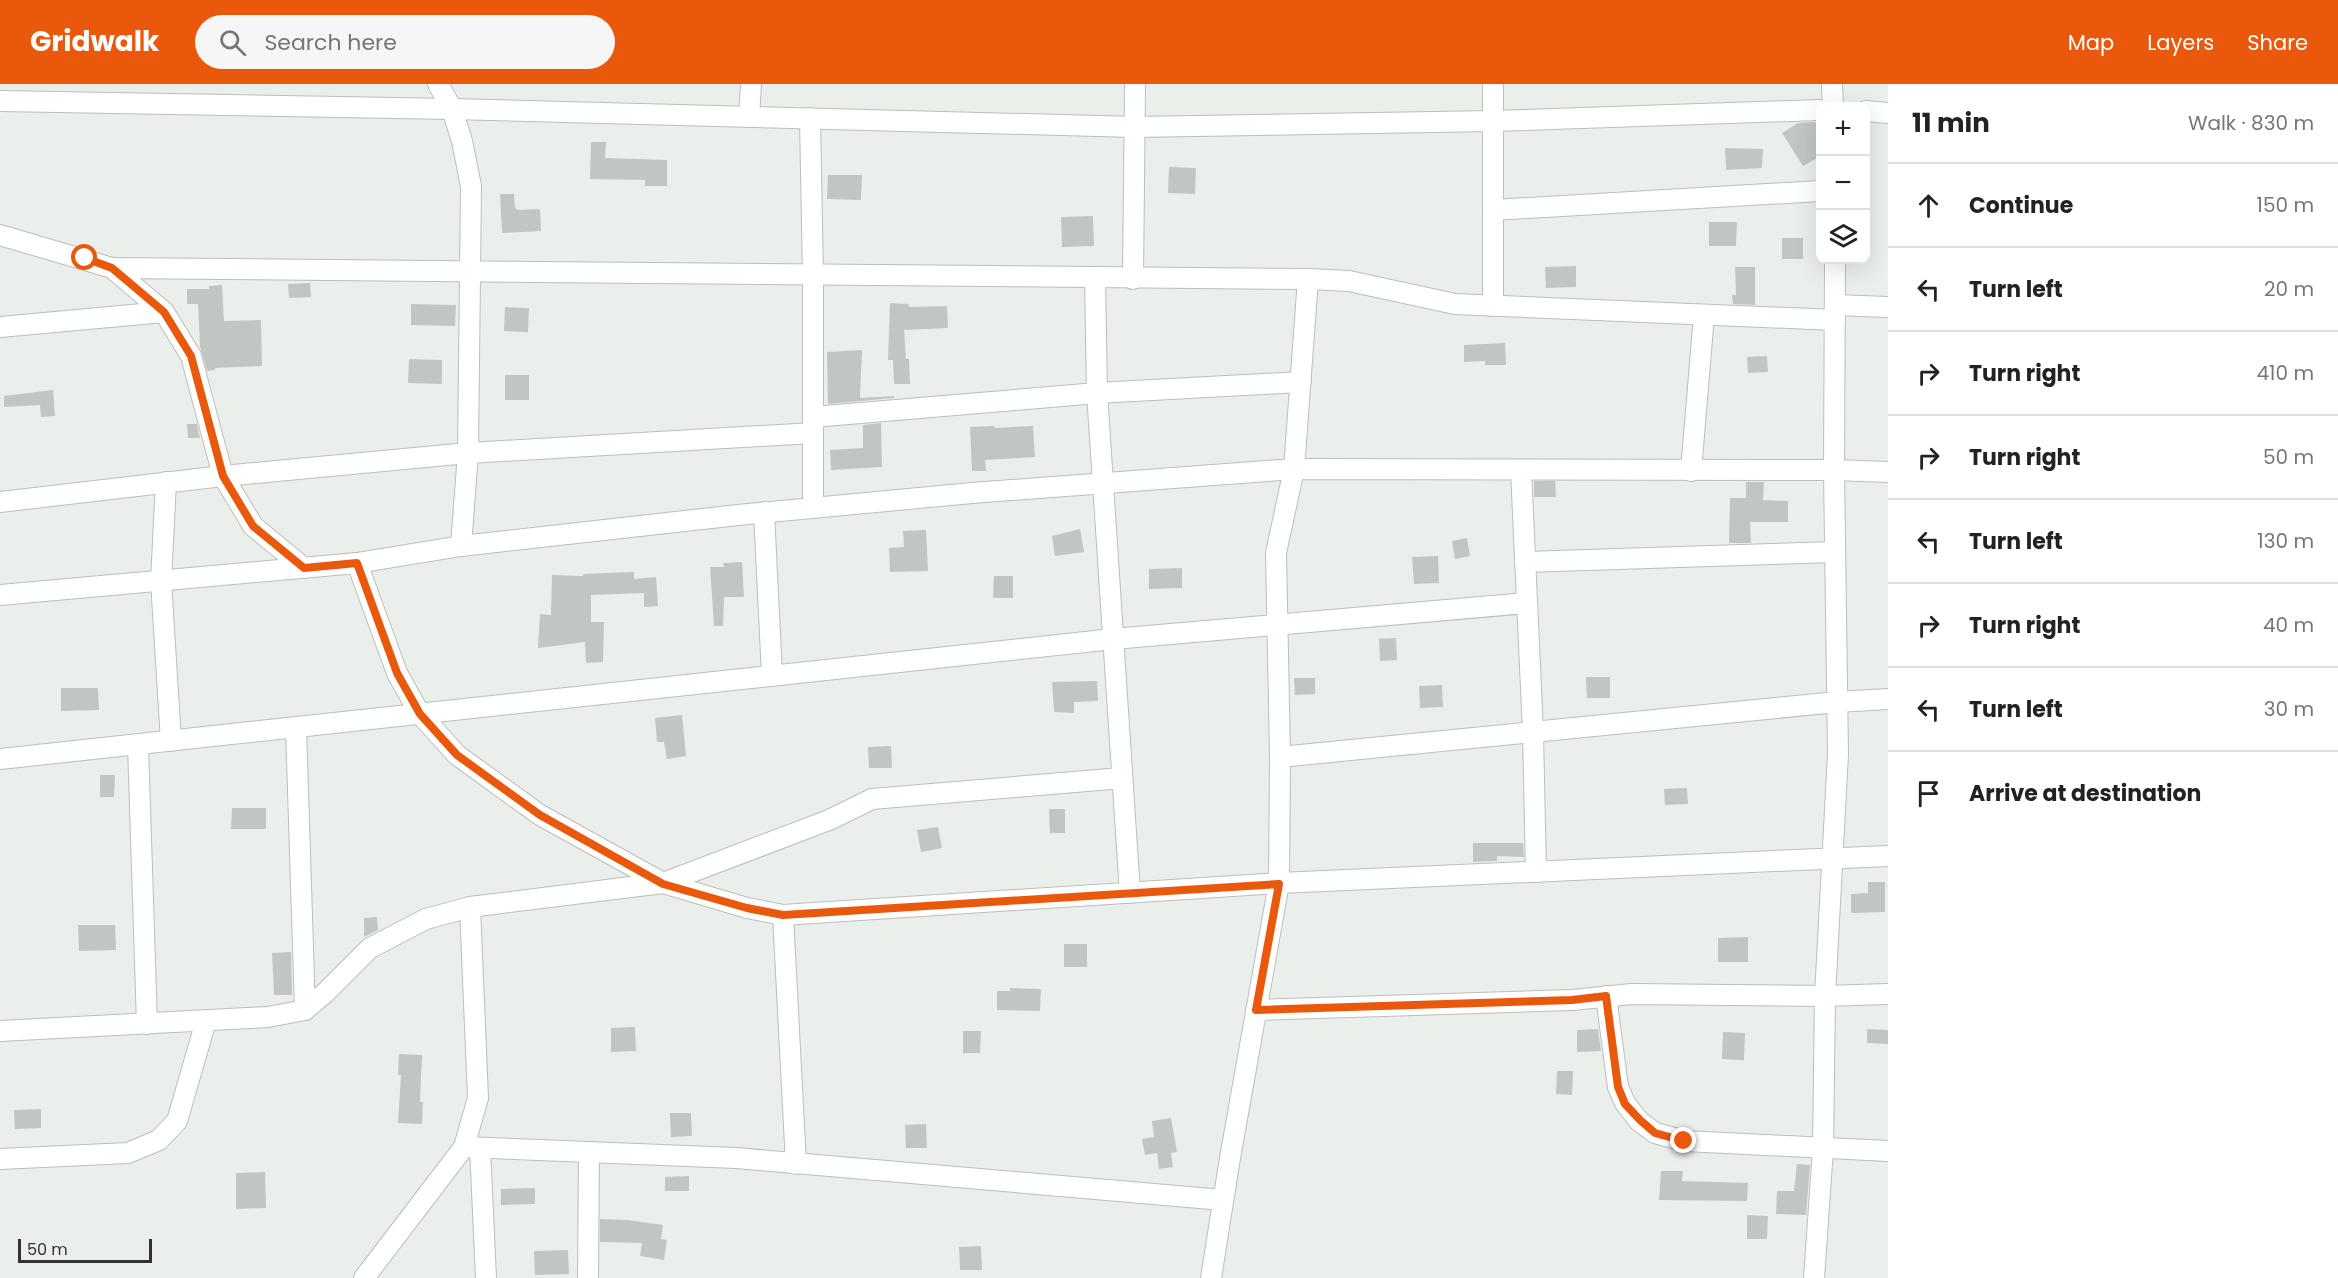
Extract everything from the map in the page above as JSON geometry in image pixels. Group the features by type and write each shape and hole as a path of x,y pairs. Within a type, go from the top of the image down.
{"street":[{"path":"438,84 452,109 462,141 471,186 468,272 468,453 461,546"},
{"path":"749,117 751,84"},
{"path":"1133,279 1136,84"},
{"path":"1493,84 1493,306"},
{"path":"1832,84 1833,102"},
{"path":"0,101 452,109 1135,127 1493,121 1816,110"},
{"path":"1870,111 1888,113"},
{"path":"810,118 813,508"},
{"path":"1493,210 1816,191"},
{"path":"0,235 112,268 1095,279 1308,279 1349,281 1455,304 1493,306 1704,315 1835,313 1888,306"},
{"path":"1814,1278 1823,1149 1825,996 1838,754 1834,470 1835,264"},
{"path":"112,268 164,312 191,356 223,476 253,526 304,568"},
{"path":"1095,279 1097,393 1102,483 1130,893"},
{"path":"1211,1278 1279,884 1280,757 1276,554 1294,469 1308,279"},
{"path":"0,327 164,312"},
{"path":"1691,471 1704,315"},
{"path":"0,502 223,476 468,453 813,425 1097,393 1301,382"},
{"path":"0,595 357,563 461,546 764,512 1294,469 1888,472"},
{"path":"1521,470 1533,732 1536,872"},
{"path":"166,482 161,580 171,741"},
{"path":"764,512 772,675"},
{"path":"1525,562 1835,552"},
{"path":"357,563 397,673 420,714 457,755 540,815 663,884 747,908 783,915 1279,884 1888,856"},
{"path":"0,759 1113,639 1527,603"},
{"path":"1280,757 1837,702 1888,699"},
{"path":"296,728 305,1010"},
{"path":"138,745 147,1024"},
{"path":"0,1031 268,1017 305,1010 326,993 370,948 426,919 470,907 663,884 830,820 872,799 1122,778"},
{"path":"470,907 477,1098 472,1148 486,1278"},
{"path":"783,915 796,1164"},
{"path":"1256,1010 1560,1000 1632,994 1825,996 1888,994"},
{"path":"1606,996 1618,1087 1625,1104 1655,1133 1684,1141 1888,1151"},
{"path":"0,1159 128,1153 159,1140 177,1121 206,1021"},
{"path":"472,1148 736,1158 1223,1200"},
{"path":"364,1278 472,1148"},
{"path":"588,1278 589,1152"}],"building":[{"path":"1798,123 1816,123 1816,159 1803,166 1782,133"},
{"path":"591,142 606,142 605,158 667,160 667,186 645,186 645,180 590,179"},
{"path":"1725,148 1763,149 1762,168 1726,170"},
{"path":"1169,167 1196,168 1195,194 1168,193"},
{"path":"828,175 862,175 861,200 827,199"},
{"path":"500,194 514,194 515,208 518,210 540,209 541,231 502,233"},
{"path":"1093,216 1094,246 1062,247 1061,217"},
{"path":"1709,222 1737,222 1736,246 1709,246"},
{"path":"1782,238 1803,238 1803,259 1782,259"},
{"path":"1576,266 1576,287 1546,288 1545,267"},
{"path":"1735,267 1755,267 1755,305 1733,304 1732,295 1736,295"},
{"path":"310,283 311,297 289,298 288,284"},
{"path":"222,285 224,321 261,320 262,366 215,368 215,370 207,371 200,347 198,304 187,304 187,289 209,289 209,286"},
{"path":"890,303 909,304 909,307 947,306 948,328 904,330 910,384 894,384 893,360 888,360"},
{"path":"411,304 456,305 455,326 411,325"},
{"path":"505,307 529,308 528,332 504,331"},
{"path":"1505,343 1506,365 1485,365 1485,361 1464,362 1464,345"},
{"path":"862,350 860,398 894,396 894,398 828,404 827,352"},
{"path":"1767,356 1768,372 1748,373 1747,357"},
{"path":"409,359 442,360 442,384 408,383"},
{"path":"505,375 529,375 529,400 505,400"},
{"path":"53,390 55,416 41,417 40,405 4,407 4,396"},
{"path":"881,423 882,467 831,470 830,450 863,448 863,425"},
{"path":"187,424 197,424 200,438 188,438"},
{"path":"994,426 994,428 1033,426 1035,457 985,460 986,471 972,471 970,427"},
{"path":"1534,481 1555,481 1556,497 1534,497"},
{"path":"1746,482 1764,482 1763,500 1788,501 1788,522 1750,522 1751,543 1729,543 1730,498 1746,498"},
{"path":"1080,529 1084,552 1055,556 1052,536"},
{"path":"926,530 928,571 890,572 889,548 904,547 903,531"},
{"path":"1467,538 1470,556 1455,559 1452,541"},
{"path":"1438,556 1439,583 1414,584 1412,557"},
{"path":"742,562 744,597 724,597 723,626 714,626 710,567 724,567 723,563"},
{"path":"1182,568 1182,588 1149,589 1149,569"},
{"path":"634,572 634,579 656,577 658,606 644,607 644,593 591,595 591,622 604,622 603,662 586,663 585,642 538,648 540,614 551,615 552,575 583,576 583,574"},
{"path":"994,576 1013,576 1013,598 993,598"},
{"path":"1396,638 1397,660 1380,661 1379,639"},
{"path":"1586,677 1610,677 1610,698 1587,698"},
{"path":"1294,678 1315,678 1315,694 1295,695"},
{"path":"1097,681 1098,701 1074,702 1074,713 1054,712 1052,682"},
{"path":"1442,685 1443,707 1420,708 1419,686"},
{"path":"61,688 98,688 99,710 61,711"},
{"path":"682,715 686,756 667,759 664,742 657,742 655,718"},
{"path":"891,746 892,768 869,768 868,747"},
{"path":"100,775 115,775 114,797 100,797"},
{"path":"1687,788 1688,804 1665,805 1664,789"},
{"path":"232,808 266,808 266,829 231,829"},
{"path":"1049,809 1065,809 1065,833 1050,833"},
{"path":"938,827 942,848 921,852 917,830"},
{"path":"1473,843 1523,843 1524,857 1497,856 1497,861 1473,862"},
{"path":"1868,882 1885,882 1885,912 1851,913 1851,894 1868,893"},
{"path":"377,917 378,930 364,937 364,918"},
{"path":"78,925 115,925 116,950 79,951"},
{"path":"1748,937 1748,962 1718,962 1718,938"},
{"path":"1064,944 1087,944 1087,967 1064,967"},
{"path":"291,952 292,995 274,995 272,953"},
{"path":"1010,988 1041,989 1040,1011 997,1010 997,991 1010,991"},
{"path":"635,1027 636,1051 611,1052 611,1028"},
{"path":"1598,1029 1601,1051 1577,1052 1577,1030"},
{"path":"1867,1029 1888,1030 1888,1044 1867,1043"},
{"path":"963,1031 981,1031 980,1053 963,1053"},
{"path":"1723,1032 1745,1033 1744,1060 1722,1059"},
{"path":"399,1054 422,1055 420,1102 423,1102 422,1124 398,1123 401,1075 398,1075"},
{"path":"1557,1071 1573,1071 1572,1095 1556,1094"},
{"path":"41,1109 41,1128 15,1129 14,1110"},
{"path":"670,1113 691,1113 692,1136 671,1137"},
{"path":"1171,1118 1177,1152 1171,1153 1173,1167 1159,1169 1157,1153 1145,1155 1142,1139 1154,1137 1152,1121"},
{"path":"926,1124 927,1148 906,1148 905,1125"},
{"path":"1797,1164 1810,1165 1806,1215 1776,1214 1777,1191 1794,1191"},
{"path":"1661,1171 1683,1171 1682,1181 1748,1183 1747,1201 1659,1200"},
{"path":"265,1172 266,1208 236,1209 236,1173"},
{"path":"689,1176 689,1191 665,1191 665,1177"},
{"path":"535,1188 535,1204 501,1205 501,1189"},
{"path":"1747,1215 1768,1216 1767,1239 1747,1239"},
{"path":"600,1219 663,1225 661,1239 667,1240 664,1260 640,1256 642,1243 600,1242"},
{"path":"981,1246 982,1270 960,1270 959,1247"},
{"path":"568,1250 569,1274 535,1275 534,1251"}],"route":[{"path":"85,258 112,268 164,312 191,356 223,476 253,526 304,568 357,563 397,673 420,714 457,755 540,815 663,884 747,908 783,915 1279,884 1256,1010 1572,1000 1606,996 1618,1087 1625,1104 1655,1133 1684,1141"}]}
